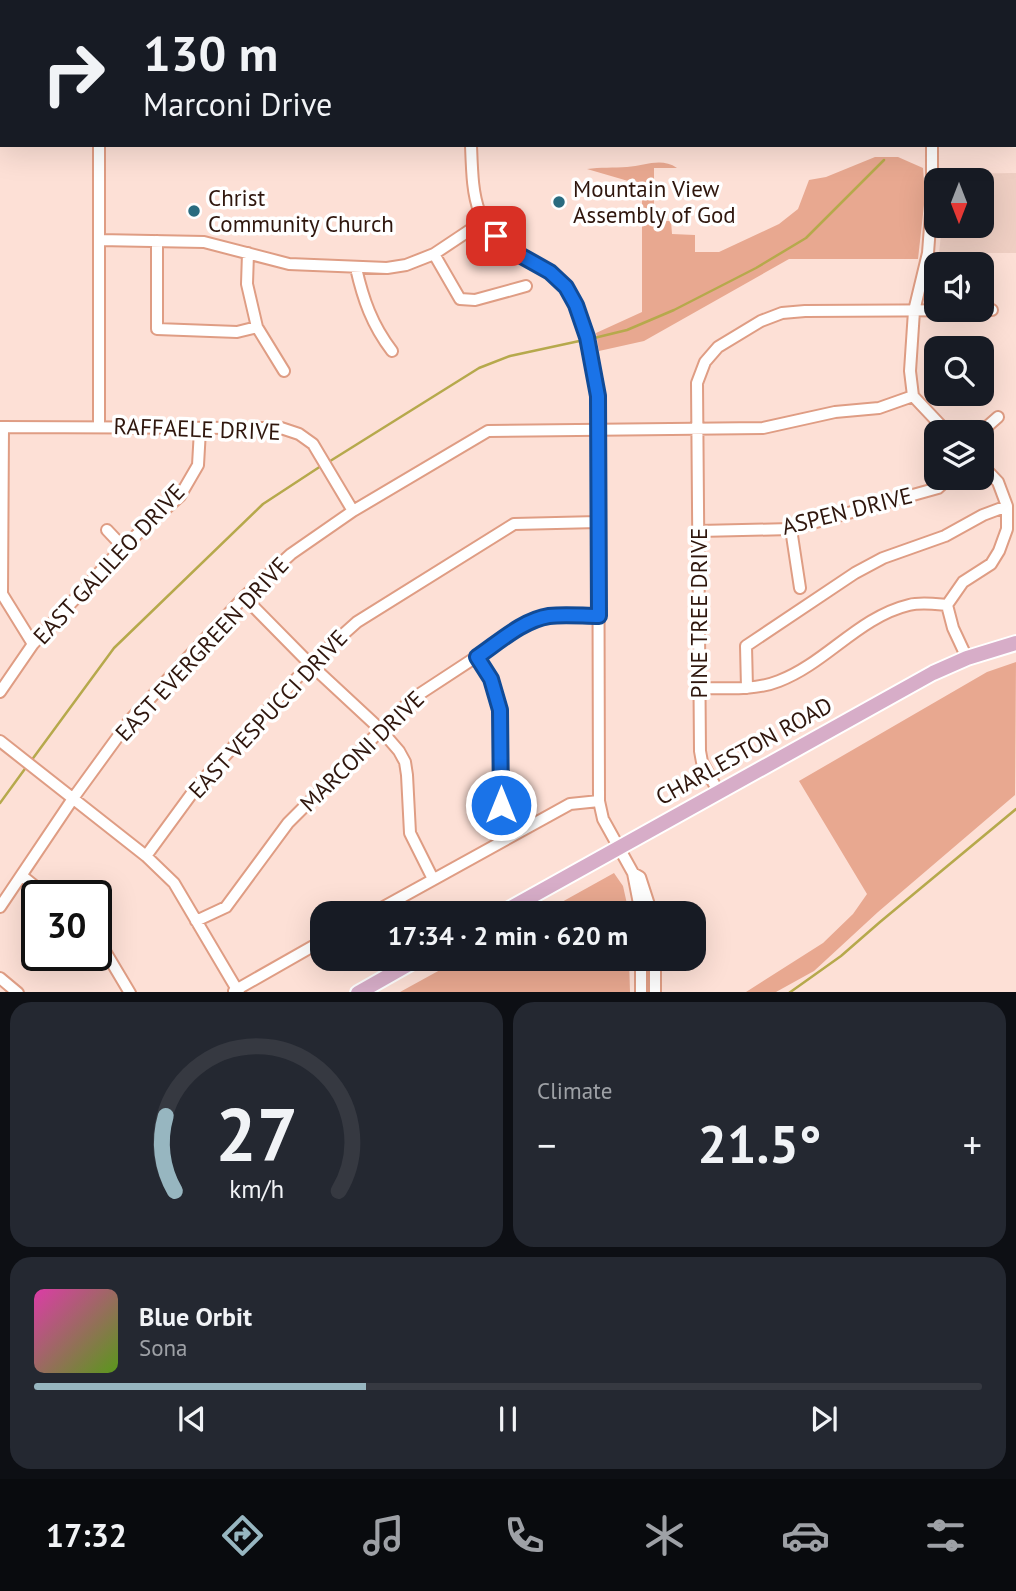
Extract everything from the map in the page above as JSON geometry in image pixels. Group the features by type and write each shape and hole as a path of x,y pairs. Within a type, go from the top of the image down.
{"main road":[{"name":"CHARLESTON ROAD","path":"523,901 933,673 967,658 1016,643"},
{"path":"358,992 396,971"}],"street":[{"path":"99,147 99,426"},
{"path":"471,147 472,183 482,222 509,249 550,272 566,287 576,305 593,362 598,396 599,801 603,819 633,873 639,901"},
{"path":"932,147 928,253 914,311 909,371 913,396 936,420"},
{"path":"99,240 204,242 289,264 356,268 406,265 434,254 482,222"},
{"path":"157,241 158,344"},
{"path":"248,253 247,284 257,327 284,371"},
{"path":"434,254 460,299 475,300 526,286"},
{"path":"356,268 370,315 379,334 392,351"},
{"path":"914,311 924,311"},
{"name":"PINE TREE DRIVE","path":"718,791 699,751 697,383 705,362 718,347 761,321 782,313 914,311"},
{"path":"157,329 237,332 257,327"},
{"name":"EAST EVERGREEN DRIVE","path":"0,907 130,720 244,597 291,554 353,511 488,431 763,428 835,412 879,408 913,396"},
{"path":"994,421 998,417"},
{"path":"2,427 1,594 33,644"},
{"name":"RAFFAELE DRIVE","path":"2,427 281,428 299,434 313,444 353,511"},
{"name":"EAST GALILEO DRIVE","path":"0,692 33,644 123,547 180,496 198,465 200,429"},
{"path":"967,658 953,628 947,605 963,582 990,564 999,551 1006,529 1006,506 994,478"},
{"name":"ASPEN DRIVE","path":"699,531 791,529 931,490"},
{"path":"747,688 746,646 855,573 883,558 945,536 982,515 1006,506"},
{"name":"EAST VESPUCCI DRIVE","path":"146,856 198,785 310,664 357,622 514,524 598,522"},
{"path":"791,529 800,588"},
{"path":"107,530 123,547"},
{"path":"244,597 310,664 380,729 405,762 410,833 433,879"},
{"path":"698,688 765,686 782,680 828,653 868,623 896,609 913,604 947,605"},
{"name":"MARCONI DRIVE","path":"197,921 226,907 288,823 412,698 528,623 551,616 599,616"},
{"path":"477,657 491,679 500,710 501,805 515,834"},
{"path":"0,741 74,797 146,856 174,883 236,991 310,949"},
{"path":"394,901 570,804 599,801"},
{"path":"633,873 640,877 648,901"},
{"path":"22,876 27,880"},
{"path":"112,962 130,992"},
{"path":"641,971 641,992"},
{"path":"655,971 655,992"},
{"path":"0,978 18,992"}],"shaded area":[{"path":"875,157 898,157 923,168 924,205 918,259 789,259 644,341 599,351 596,333 642,312 642,191 635,183 587,169 659,163 677,168 654,168 654,221 671,221 672,234 695,235 695,252 719,252 779,224 798,209 809,180 826,177"},
{"path":"994,173 1016,173 1016,253 939,252 941,238 994,238"},
{"path":"1016,662 1015,795 878,912 814,971 776,992 746,992 823,943 853,914 867,894 799,781 987,672"},
{"path":"614,873 623,886 626,901 564,901"},
{"path":"438,971 629,971 630,992 400,992"}],"waterway":[{"path":"590,339 627,330 674,310 756,268 806,238 884,160"},
{"path":"327,463 479,368 510,356 584,340"},
{"path":"31,761 114,648 263,504 321,466"},
{"path":"0,803 27,766"},
{"path":"790,992 841,956 1016,809"}],"place":[{"name":"Mountain View Assembly of God","path":"559,202"},
{"name":"Christ Community Church","path":"194,211"}],"route":[{"path":"496,236 509,249 550,272 566,287 576,305 587,337 598,396 599,616 540,618 477,657 491,679 500,710 501,805"}]}
